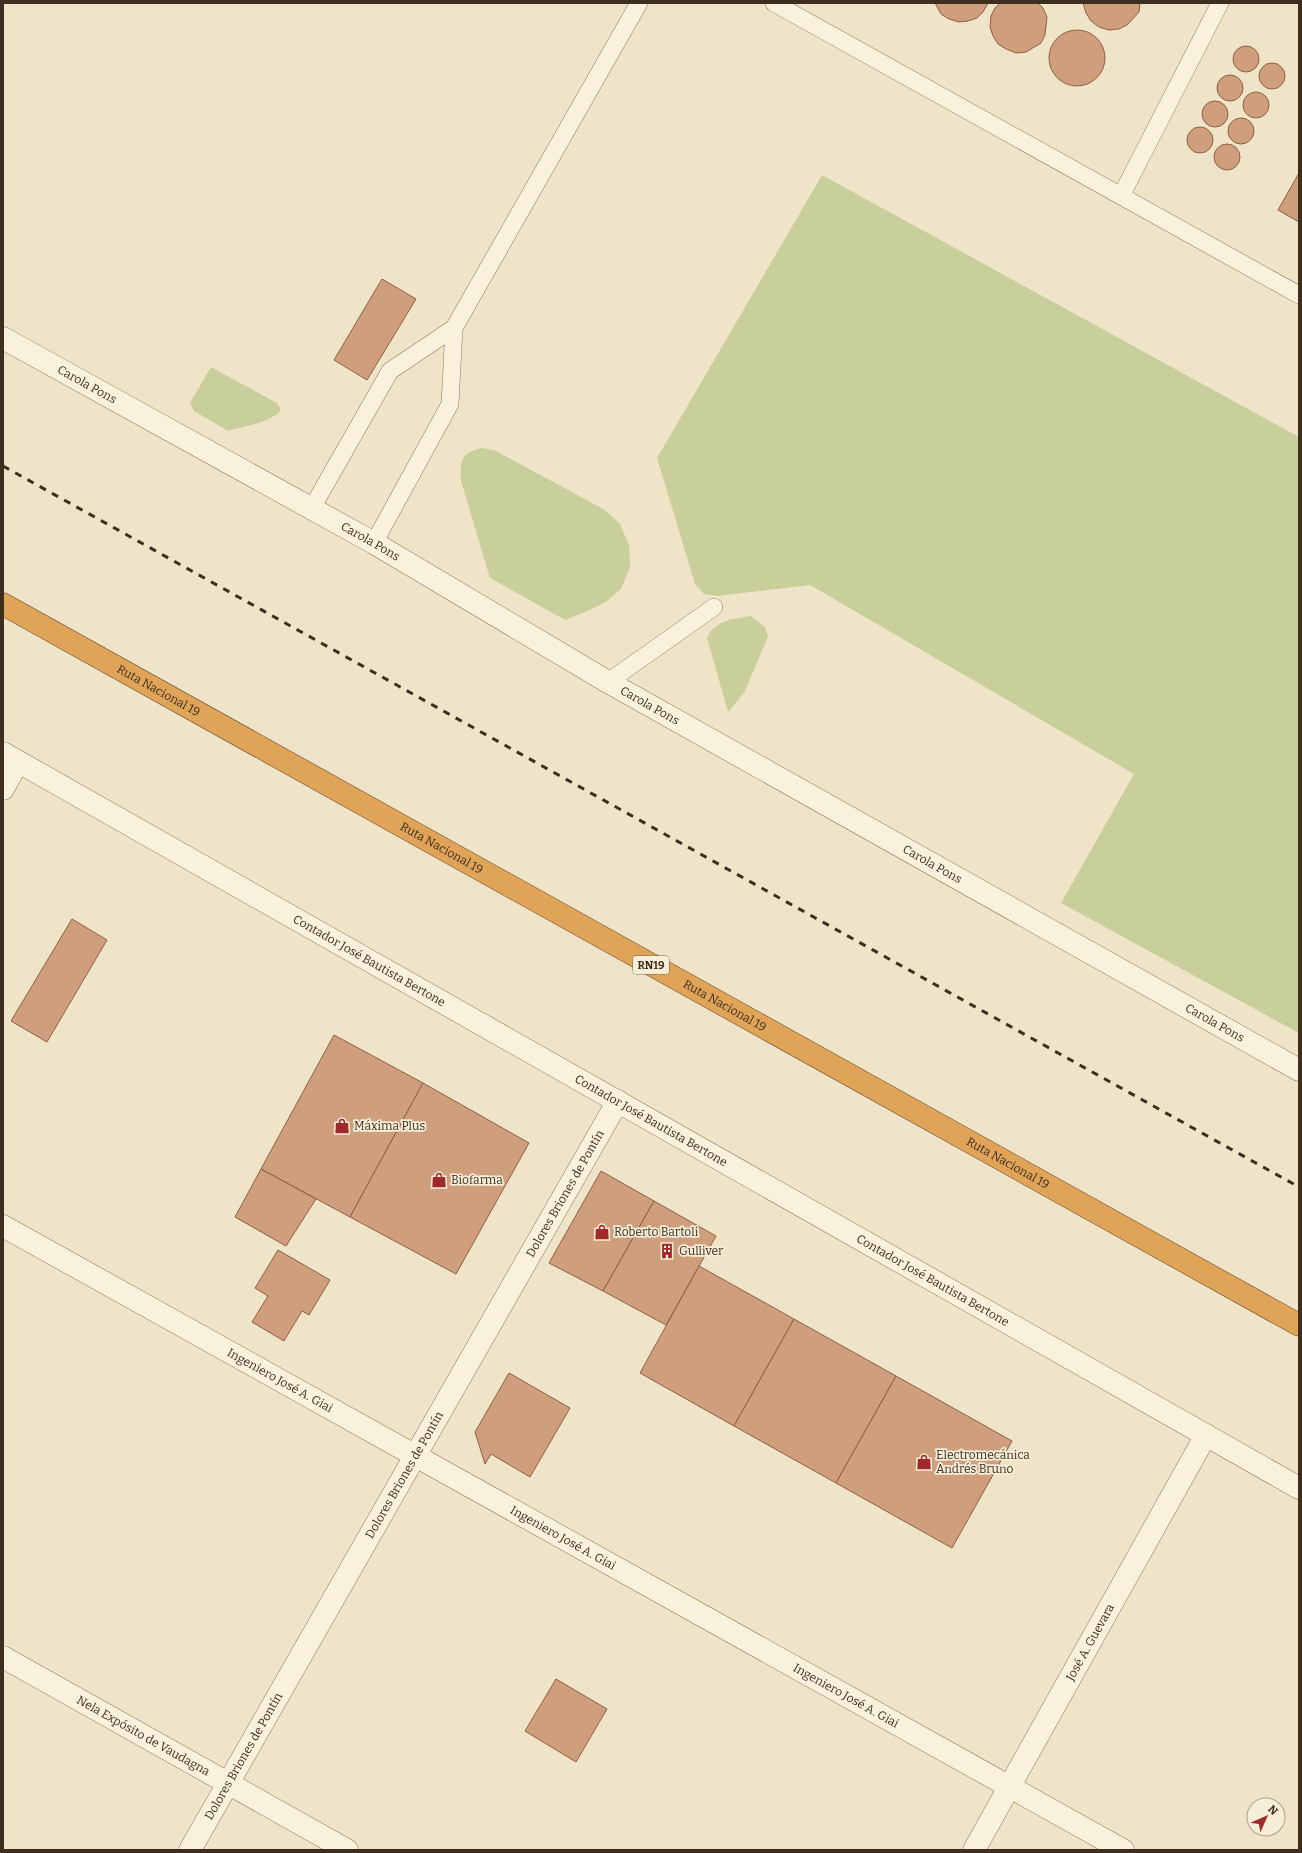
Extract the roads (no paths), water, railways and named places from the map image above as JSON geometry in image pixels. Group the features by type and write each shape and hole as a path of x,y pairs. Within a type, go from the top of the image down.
{"highway":[{"name":"Ruta Nacional 19","path":"3,604 1299,1326"}],"street":[{"name":"Carola Pons","path":"3,338 374,543 608,682 1299,1070"},
{"path":"3,789 10,757"},
{"name":"Contador José Bautista Bertone","path":"10,757 1299,1488"},
{"name":"Dolores Briones de Pontín","path":"190,1850 416,1457 618,1101"},
{"name":"Ingeniero José A. Giai","path":"3,1226 1123,1850"},
{"name":"José A. Guevara","path":"974,1850 1206,1435"},
{"name":"Nela Expósito de Vaudagna","path":"3,1656 347,1850"}],"lane":[{"path":"312,508 390,371 454,328 639,3"},
{"path":"774,3 1299,295"},
{"path":"1121,196 1220,3"},
{"path":"374,543 450,404 454,328"},
{"path":"608,682 714,607"}],"railway":[{"path":"3,466 1299,1187"}],"place":[{"name":"Máxima Plus","path":"342,1126"},
{"name":"Biofarma","path":"439,1180"},
{"name":"Roberto Bartoli","path":"602,1232"},
{"name":"Gulliver","path":"667,1251"},
{"name":"Electromecánica Andrés Bruno","path":"924,1462"}]}
